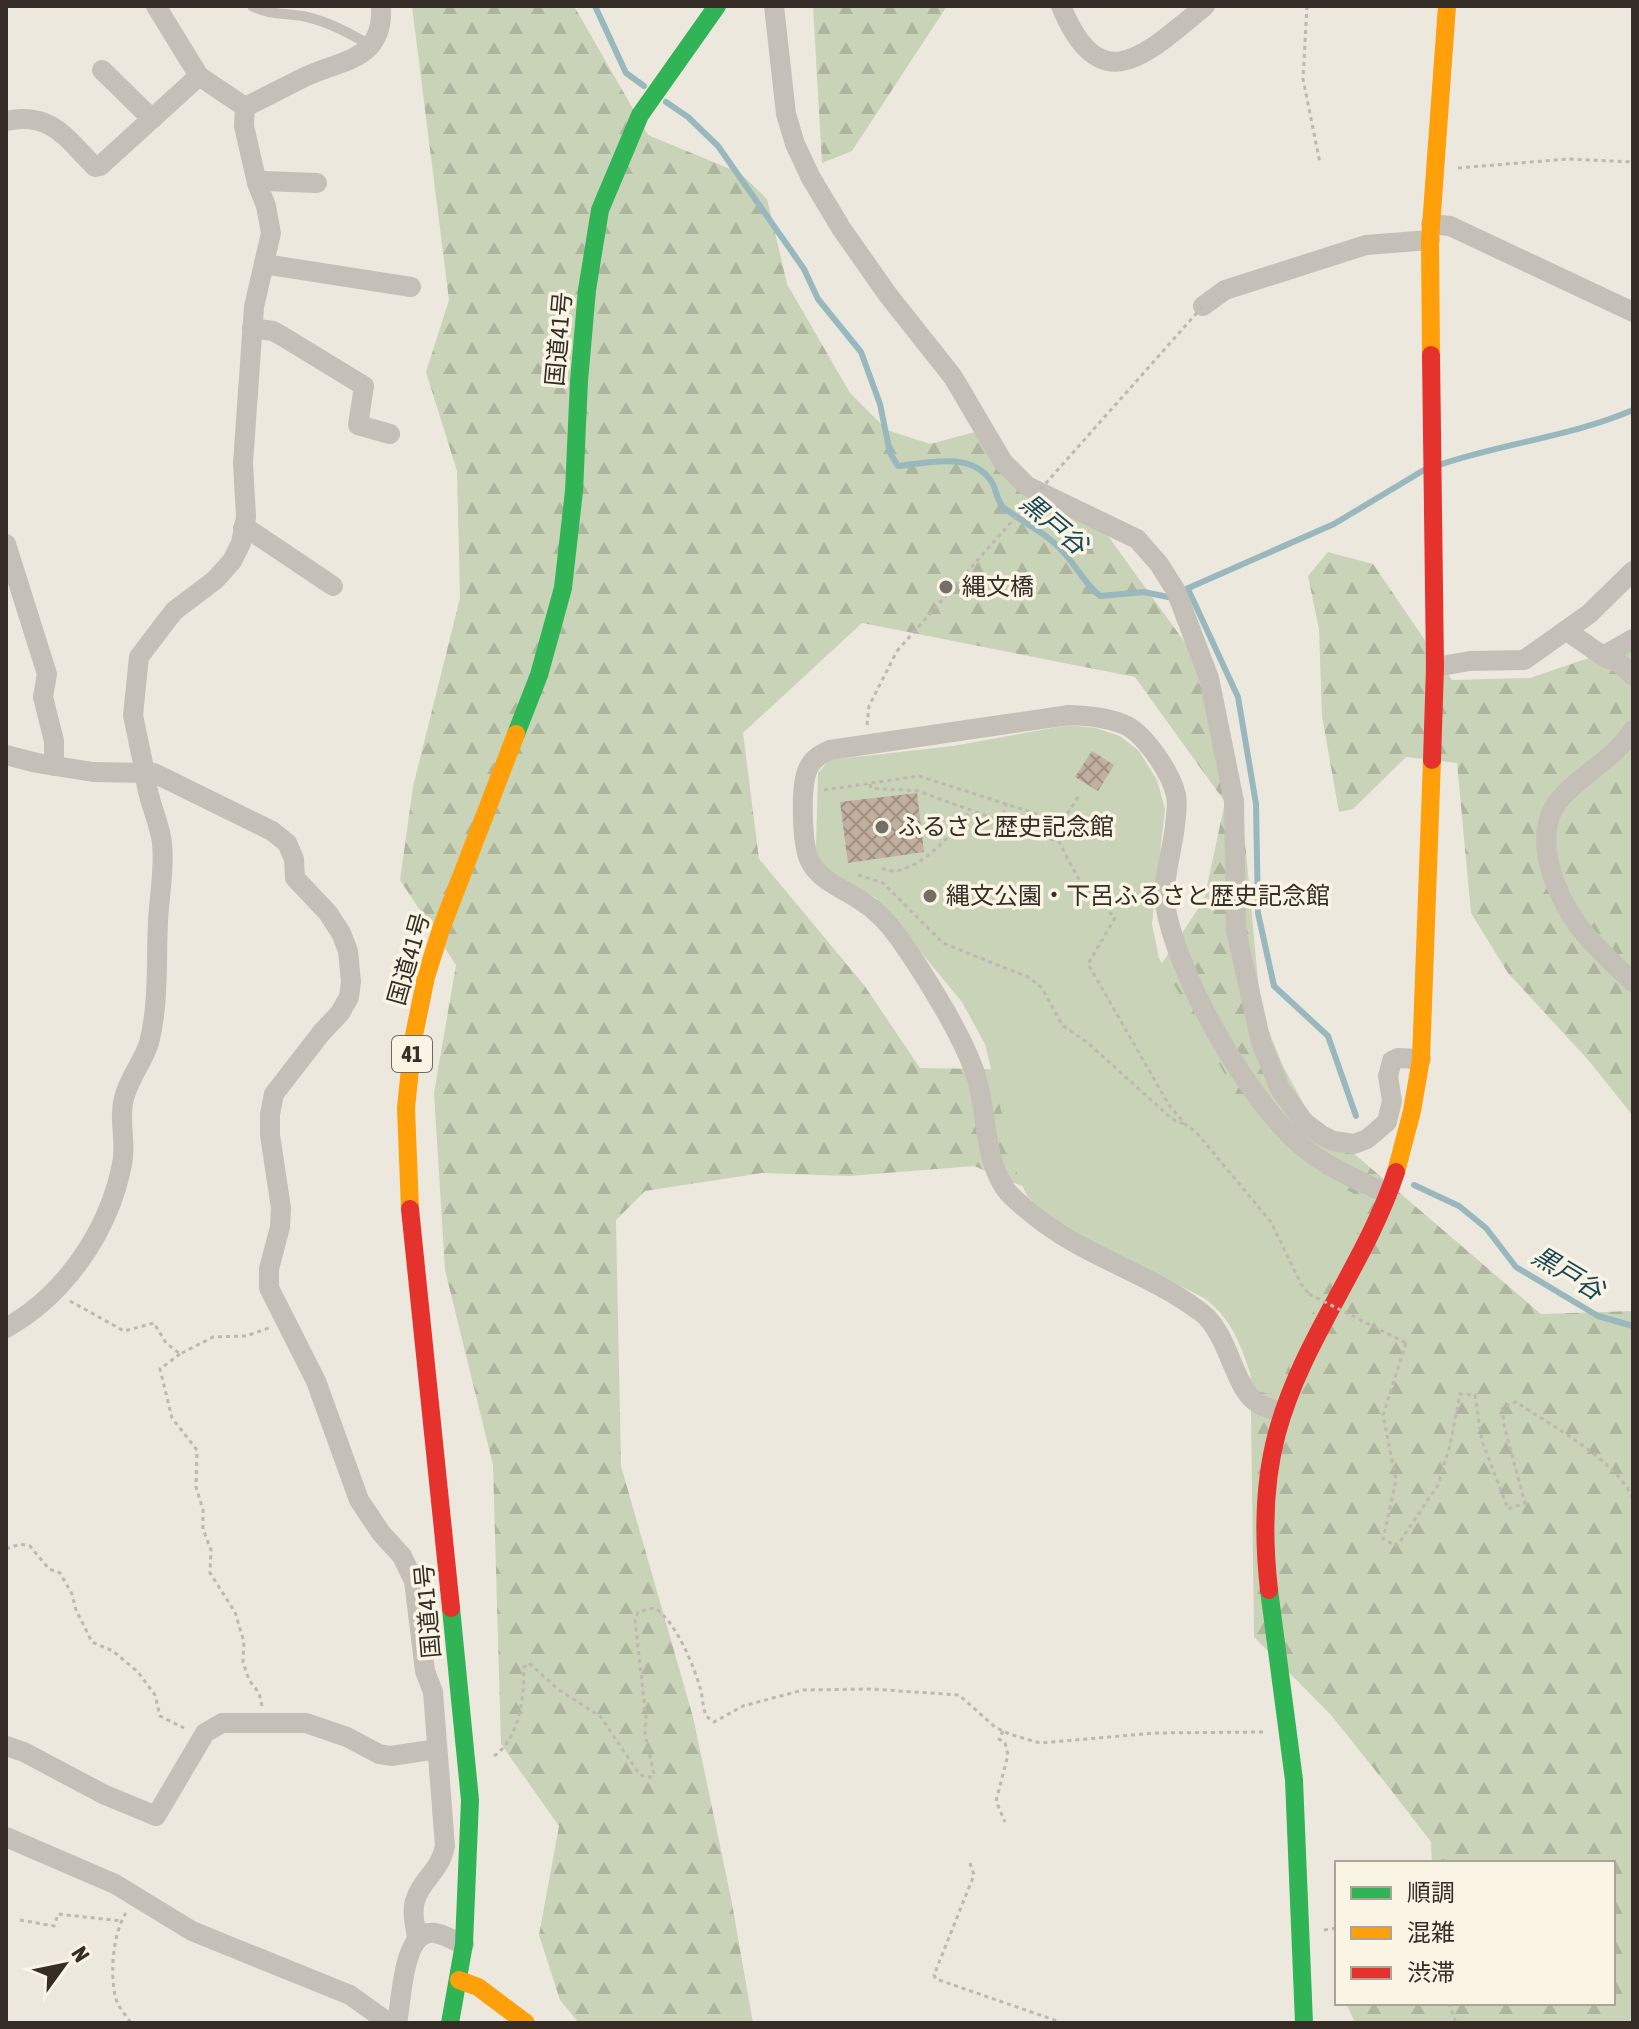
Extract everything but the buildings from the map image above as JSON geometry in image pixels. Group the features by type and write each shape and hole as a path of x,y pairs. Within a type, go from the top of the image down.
{"main road":[{"name":"国道41号","path":"450,2023 464,1944 470,1800 407,1177 406,1108 413,1040 426,977 441,929 539,675 563,588 574,491 587,290 600,210 640,115 717,6"},
{"path":"1304,2023 1292,1757 1266,1554 1267,1483 1282,1412 1362,1253 1403,1156 1421,1059 1435,667 1430,232 1447,6"},
{"path":"459,1980 478,1987 526,2023"}],"street":[{"path":"156,6 199,76 245,107"},
{"path":"245,107 321,71 346,64 375,39 381,6"},
{"path":"774,6 786,114 795,144 841,228 888,295 953,377 1003,462 1027,486 1137,539 1159,564 1176,591 1209,678 1234,801 1236,930 1261,1042 1280,1089 1304,1122 1321,1135 1333,1141 1354,1144 1367,1139 1387,1122 1392,1101 1388,1076 1392,1061 1398,1058 1421,1059"},
{"path":"1061,6 1071,31 1096,58 1119,63 1138,57 1205,6"},
{"path":"102,70 152,119"},
{"path":"6,121 22,118 46,122 95,167 100,166 199,76"},
{"path":"6,1328 52,1293 73,1271 100,1229 113,1201 123,1162 120,1121 124,1098 148,1047 155,1014 162,844 145,788 145,773 133,715 139,657 174,611 215,580 232,561 241,543 246,517 243,463 252,328 271,233 244,126 245,107"},
{"path":"257,183 317,183"},
{"path":"1203,306 1225,290 1366,245 1450,226 1633,312"},
{"path":"264,264 411,287"},
{"path":"252,328 273,331 364,386 358,425 390,434"},
{"path":"243,528 333,586"},
{"path":"6,544 47,674 43,697 54,741 54,766"},
{"path":"1435,667 1470,661 1524,660 1589,614 1633,571"},
{"path":"1567,631 1603,656 1621,664 1633,676"},
{"path":"1603,656 1633,639"},
{"path":"1282,1412 1258,1404 1253,1399 1220,1332 1205,1315 1181,1299 1071,1241 1040,1220 1005,1188 993,1164 975,1072 965,1048 899,937 881,915 818,873 809,858 805,838 804,794 808,769 817,756 830,750 1069,715 1101,717 1126,725 1150,746 1176,796 1165,901 1183,968 1234,1061 1282,1128 1305,1149 1342,1173 1388,1194"},
{"path":"1633,730 1558,801 1547,822 1546,846 1555,880 1568,910 1584,934 1633,982"},
{"path":"6,755 93,772 154,773 272,831 287,843 294,859 295,878 328,913 348,951 349,997 340,1013 274,1094 270,1135 281,1208 280,1227 269,1269 269,1288 321,1391 359,1500 381,1533 402,1556 414,1581 425,1671 433,1692 445,1846 434,1873 416,1897 413,1913 417,1937 408,1958 397,2023"},
{"path":"6,1746 24,1752 103,1794 156,1816 205,1733 222,1723 306,1723 347,1737 379,1754 391,1756 437,1749"},
{"path":"6,1837 115,1884 192,1931 350,1995 389,2023"},
{"path":"417,1937 437,1933 464,1944"}],"lane":[{"path":"252,6 269,13 304,16 330,24 370,45"}],"path":[{"path":"1307,6 1303,79 1320,163"},
{"path":"1434,171 1568,159 1633,162"},
{"path":"865,745 869,706 897,651 1203,306"},
{"path":"804,794 919,776 1062,822 1080,794"},
{"path":"870,784 871,788 918,791 1059,842 1078,878 1115,918 1088,964 1169,1105 1196,1132 1271,1222 1301,1284 1309,1294 1406,1343 1383,1415 1396,1480 1383,1539 1397,1546 1438,1485 1460,1394 1475,1395 1482,1441 1508,1509 1525,1503 1502,1407 1516,1402 1612,1468 1633,1499"},
{"path":"1001,822 1006,804"},
{"path":"882,868 888,871 911,869 970,811"},
{"path":"856,874 883,883 943,943 1030,978 1042,988 1062,1025 1088,1043 1172,1119 1185,1124"},
{"path":"52,1293 124,1331 154,1323 166,1343 180,1354"},
{"path":"267,1724 259,1693 249,1680 243,1662 244,1642 235,1612 210,1573 211,1550 203,1529 203,1510 196,1487 197,1450 172,1418 160,1369 180,1354 213,1337 246,1336 284,1321"},
{"path":"6,1549 20,1544 30,1546 49,1569 60,1573 92,1642 113,1651 138,1672 155,1695 160,1716 185,1729 205,1733"},
{"path":"466,1759 494,1756 508,1743 522,1700 524,1667 529,1663 559,1690 593,1710 638,1772 644,1777 652,1777 635,1620 638,1612 654,1608 668,1621 684,1649 710,1721 720,1720 752,1703 803,1690 871,1689 959,1695 984,1719 1003,1731 1040,1743 1155,1733 1269,1732"},
{"path":"1003,1731 999,1739 1005,1743 1008,1755 996,1801 1005,1822"},
{"path":"1443,1855 1443,1861"},
{"path":"970,1863 974,1875 934,1975 936,1979 1063,2023"},
{"path":"131,2023 118,2004 114,1986 115,1957 122,1921 136,1898"},
{"path":"20,1920 54,1926 58,1914 122,1921"}],"green space":[{"path":"412,6 574,6 648,135 740,173 767,199 787,284 850,393 887,430 930,444 986,429 1013,465 1103,529 1186,644 1228,723 1244,831 1261,1012 1283,1066 1310,1116 1541,1314 1633,1311 1633,2023 1355,2023 1347,2005 1615,2005 1615,1861 1432,1861 1431,1842 1391,1790 1331,1715 1254,1637 1250,1335 1265,1324 1091,1215 974,1166 849,1176 762,1173 645,1191 616,1220 621,1466 693,1717 731,1898 753,2023 579,2023 560,2000 539,1935 559,1826 501,1744 493,1465 445,1270 434,1093 456,965 400,880 413,787 460,598 457,471 426,372 449,300","holes":["862,623 1135,677 1225,802 1204,900 1090,1071 920,1068 864,985 759,859 743,733"]},
{"path":"813,6 947,6 852,151 822,163"},
{"path":"1328,552 1373,564 1452,680 1530,678 1633,643 1633,1116 1590,1062 1508,973 1471,913 1457,763 1406,757 1353,809 1339,812 1322,716 1319,629 1308,576"},
{"path":"1069,725 1096,728 1120,736 1139,751 1157,780 1165,809 1152,924 1159,958 1255,1127 1284,1156 1318,1177 1353,1193 1362,1225 1299,1337 1280,1389 1268,1394 1257,1391 1232,1329 1204,1298 1062,1226 1027,1196 1015,1169 985,1044 962,1002 876,898 835,877 820,861 816,848 818,773 829,760 953,746"}],"waterway":[{"name":"黒戸谷","path":"595,6 626,73 644,86"},
{"name":"黒戸谷","path":"666,102 688,117 718,146 804,269 818,299 861,352 880,404 890,453 898,466 948,461 960,462 982,472 993,484 1004,508 1058,546 1100,596 1144,592 1168,597 1334,524 1424,470"},
{"path":"1442,464 1586,426 1633,410"},
{"name":"黒戸谷","path":"1188,589 1238,697 1256,804 1258,913 1274,986 1328,1036 1356,1116"},
{"name":"黒戸谷","path":"1414,1185 1459,1206 1486,1228 1516,1267 1598,1316 1633,1326"}],"traffic: fast":[{"path":"516,734 539,675 563,588 574,491 587,290 600,210 640,115 717,6"},
{"path":"1269,1590 1294,1780 1304,2023"},
{"path":"450,2023 464,1944 470,1800 451,1608"}],"traffic: slow":[{"path":"1431,355 1430,240 1447,6"},
{"path":"410,1209 406,1108 413,1040 426,977 441,929 516,734"},
{"path":"1396,1172 1412,1111 1421,1059 1432,760"},
{"path":"459,1980 478,1987 526,2023"}],"traffic: jam":[{"path":"1431,355 1435,667 1432,760"},
{"path":"1269,1590 1266,1511 1269,1472 1277,1433 1302,1366 1368,1238 1396,1172"},
{"path":"410,1209 451,1608"}],"place":[{"name":"縄文橋","path":"946,587"},
{"name":"ふるさと歴史記念館","path":"882,827"},
{"name":"縄文公園・下呂ふるさと歴史記念館","path":"930,896"}]}
